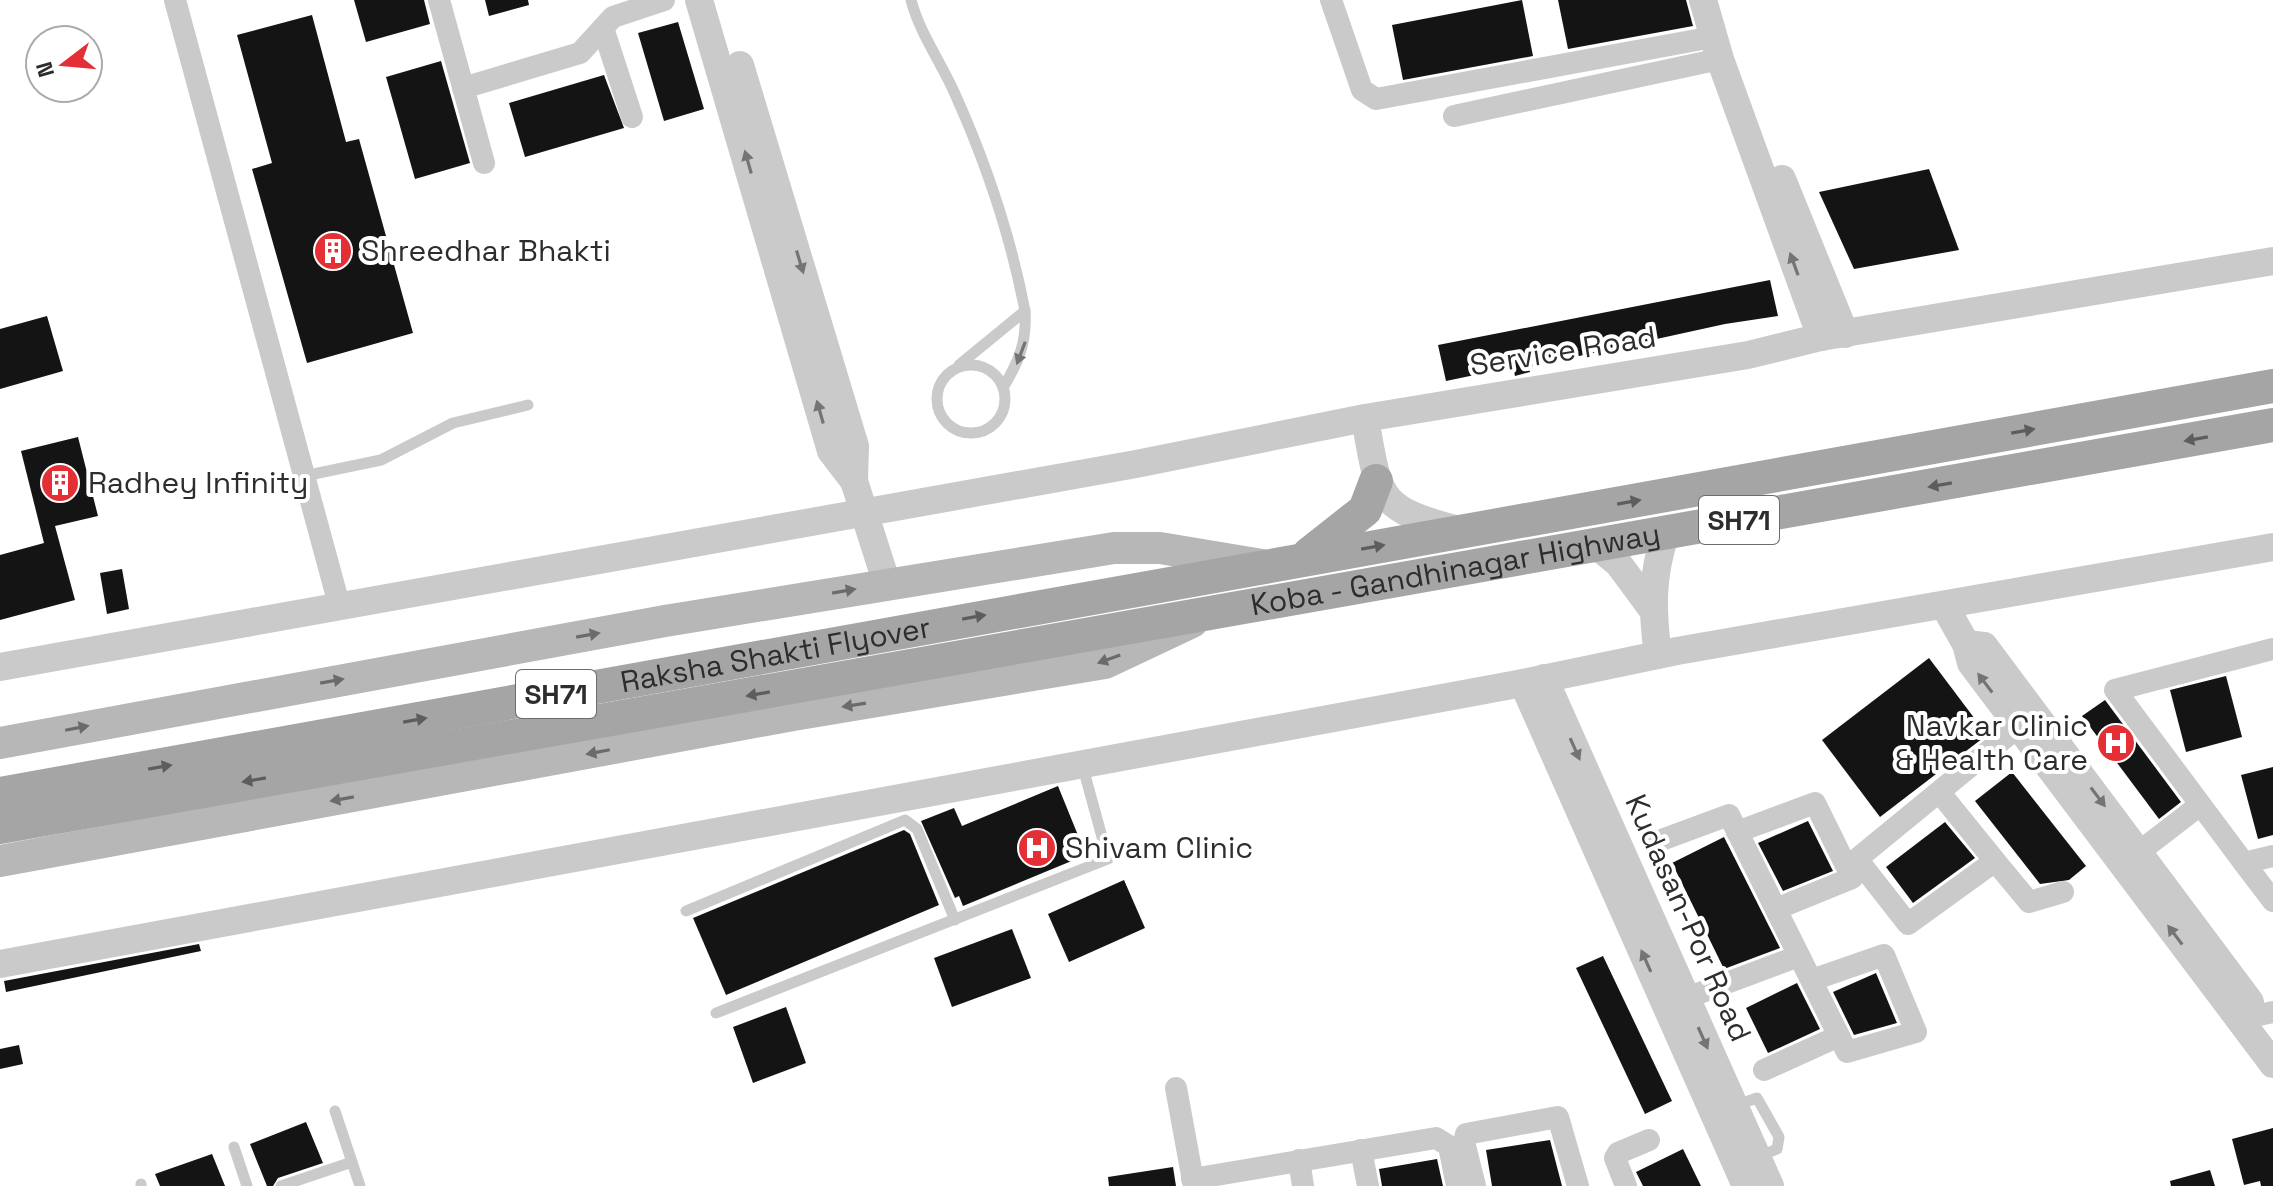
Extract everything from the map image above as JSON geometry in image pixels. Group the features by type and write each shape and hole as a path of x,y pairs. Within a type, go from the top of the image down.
{"main road":[{"name":"SH71","path":"1284,563 2273,386"},
{"name":"Koba - Gandhinagar Highway","path":"1206,616 2273,425"},
{"path":"0,743 887,584 1114,548 1160,548 1284,563 1357,518 1371,501 1376,481"},
{"name":"Raksha Shakti Flyover","path":"0,794 1284,563"},
{"path":"0,861 793,715 1105,663 1206,616"},
{"name":"Raksha Shakti Flyover","path":"0,827 367,759 1206,616"}],"street":[{"path":"175,0 340,608"},
{"path":"439,0 484,163"},
{"path":"463,88 580,53 613,17 664,0"},
{"path":"699,0 831,451 854,481 887,584"},
{"path":"719,0 855,446 854,481"},
{"path":"1331,0 1362,90 1376,99 1716,48"},
{"path":"1703,0 1716,48 1770,174 1833,336"},
{"path":"1722,0 1770,174"},
{"path":"603,28 632,117"},
{"path":"1454,116 1716,48"},
{"name":"Service Road","path":"0,667 1136,464 1365,418 1748,355 1833,336 2273,261"},
{"path":"1365,418 1376,481 1385,496 1408,515 1463,531"},
{"path":"1658,655 1652,609 1654,575 1666,533"},
{"path":"1597,546 1618,563 1652,609"},
{"path":"0,964 1658,655 2273,547"},
{"path":"1994,595 1971,663 2026,720 2139,852 2268,1020"},
{"path":"1944,605 1975,645"},
{"path":"2273,649 2115,690 2273,901"},
{"name":"Kudasan-Por Road","path":"1533,680 1747,1170 1770,1186"},
{"path":"1995,861 1908,924 1857,859 2026,720"},
{"path":"2026,720 2273,1064"},
{"path":"1940,793 2029,902 2063,892"},
{"path":"1737,832 1815,803 1852,878 1776,909"},
{"path":"2139,852 2200,805"},
{"path":"1656,842 1729,815 1847,1052 1916,1032 1884,955 1812,980"},
{"path":"2244,863 2273,856"},
{"path":"1676,1002 1799,956"},
{"name":"Kudasan-Por Road","path":"1676,1002 1734,1106 1747,1170"},
{"path":"1764,1070 1839,1036"},
{"path":"1176,1088 1193,1182 1299,1160 1436,1138 1444,1140 1457,1186"},
{"path":"1475,1186 1464,1142 1466,1134 1558,1117 1578,1186"},
{"path":"1620,1182 1615,1158 1618,1153 1649,1140"},
{"path":"1361,1150 1368,1186"},
{"path":"1299,1160 1303,1186"}],"lane":[{"path":"911,0 957,97 1005,230 1025,311 1027,334 1023,350 1003,388"},
{"path":"955,369 983,367 999,379 1003,388 1004,407 995,424 978,433 959,431 943,419 936,401 941,382 955,369 1025,311"},
{"path":"304,476 381,460 453,423 528,405"},
{"path":"716,1013 1108,859 1082,764"},
{"path":"686,911 905,820 917,829 955,920"},
{"path":"335,1111 360,1186"},
{"path":"234,1147 247,1186"},
{"path":"281,1186 352,1162"}],"building":[{"path":"354,0 424,0 430,24 366,42"},
{"path":"485,0 528,0 529,5 489,16"},
{"path":"1522,0 1533,56 1403,80 1392,25"},
{"path":"1558,0 1686,0 1693,26 1568,49"},
{"name":"Shreedhar Bhakti","path":"312,15 346,142 359,139 413,333 307,363 252,169 272,163 237,35"},
{"path":"678,22 704,109 664,121 638,33"},
{"path":"441,61 470,163 415,179 386,77"},
{"path":"604,75 624,128 525,157 509,103"},
{"path":"1929,169 1959,250 1854,269 1819,192"},
{"path":"1770,280 1778,316 1725,324 1529,367 1530,372 1515,376 1513,367 1446,381 1438,345"},
{"path":"47,316 63,371 0,389 0,329"},
{"path":"78,437 98,516 55,526 75,600 0,620 0,555 44,543 21,451"},
{"path":"122,569 129,609 107,614 100,573"},
{"path":"1929,658 1987,735 1880,817 1822,740"},
{"path":"2226,676 2242,737 2186,752 2170,690"},
{"path":"2105,700 2181,802 2159,819 2082,716"},
{"path":"2273,767 2273,835 2258,839 2241,775"},
{"path":"2012,772 2086,866 2069,880 2040,884 1975,801"},
{"path":"1058,786 1086,855 963,906 959,896 955,898 921,821 954,808 962,826"},
{"path":"1808,821 1833,871 1783,891 1758,843"},
{"path":"1945,822 1975,858 1913,903 1886,867"},
{"path":"904,830 910,834 939,905 726,995 693,918"},
{"path":"1724,837 1780,948 1724,969 1672,863"},
{"path":"1124,880 1145,928 1069,962 1048,914"},
{"path":"1012,929 1031,978 952,1007 934,958"},
{"path":"199,944 201,951 6,992 4,981"},
{"path":"1603,956 1672,1101 1645,1114 1576,968"},
{"path":"1876,973 1897,1023 1854,1035 1833,992"},
{"path":"1797,983 1820,1029 1768,1053 1746,1008"},
{"path":"786,1007 806,1063 753,1083 733,1027"},
{"path":"19,1045 23,1064 0,1069 0,1049"},
{"path":"306,1122 323,1163 278,1178 273,1186 267,1186 250,1144"},
{"path":"2273,1128 2273,1186 2261,1186 2260,1181 2244,1185 2232,1139"},
{"path":"1550,1140 1562,1186 1492,1186 1486,1150"},
{"path":"1683,1149 1701,1186 1643,1186 1636,1172"},
{"path":"212,1154 225,1186 160,1186 155,1174"},
{"path":"1437,1159 1443,1186 1382,1186 1379,1169"},
{"path":"1173,1167 1176,1186 1109,1186 1108,1177"},
{"path":"2210,1170 2215,1186 2171,1186 2170,1181"}],"place":[{"name":"Shreedhar Bhakti","path":"333,251"},
{"name":"Radhey Infinity","path":"60,483"},
{"name":"Navkar Clinic & Health Care","path":"2116,743"},
{"name":"Shivam Clinic","path":"1037,848"}]}
